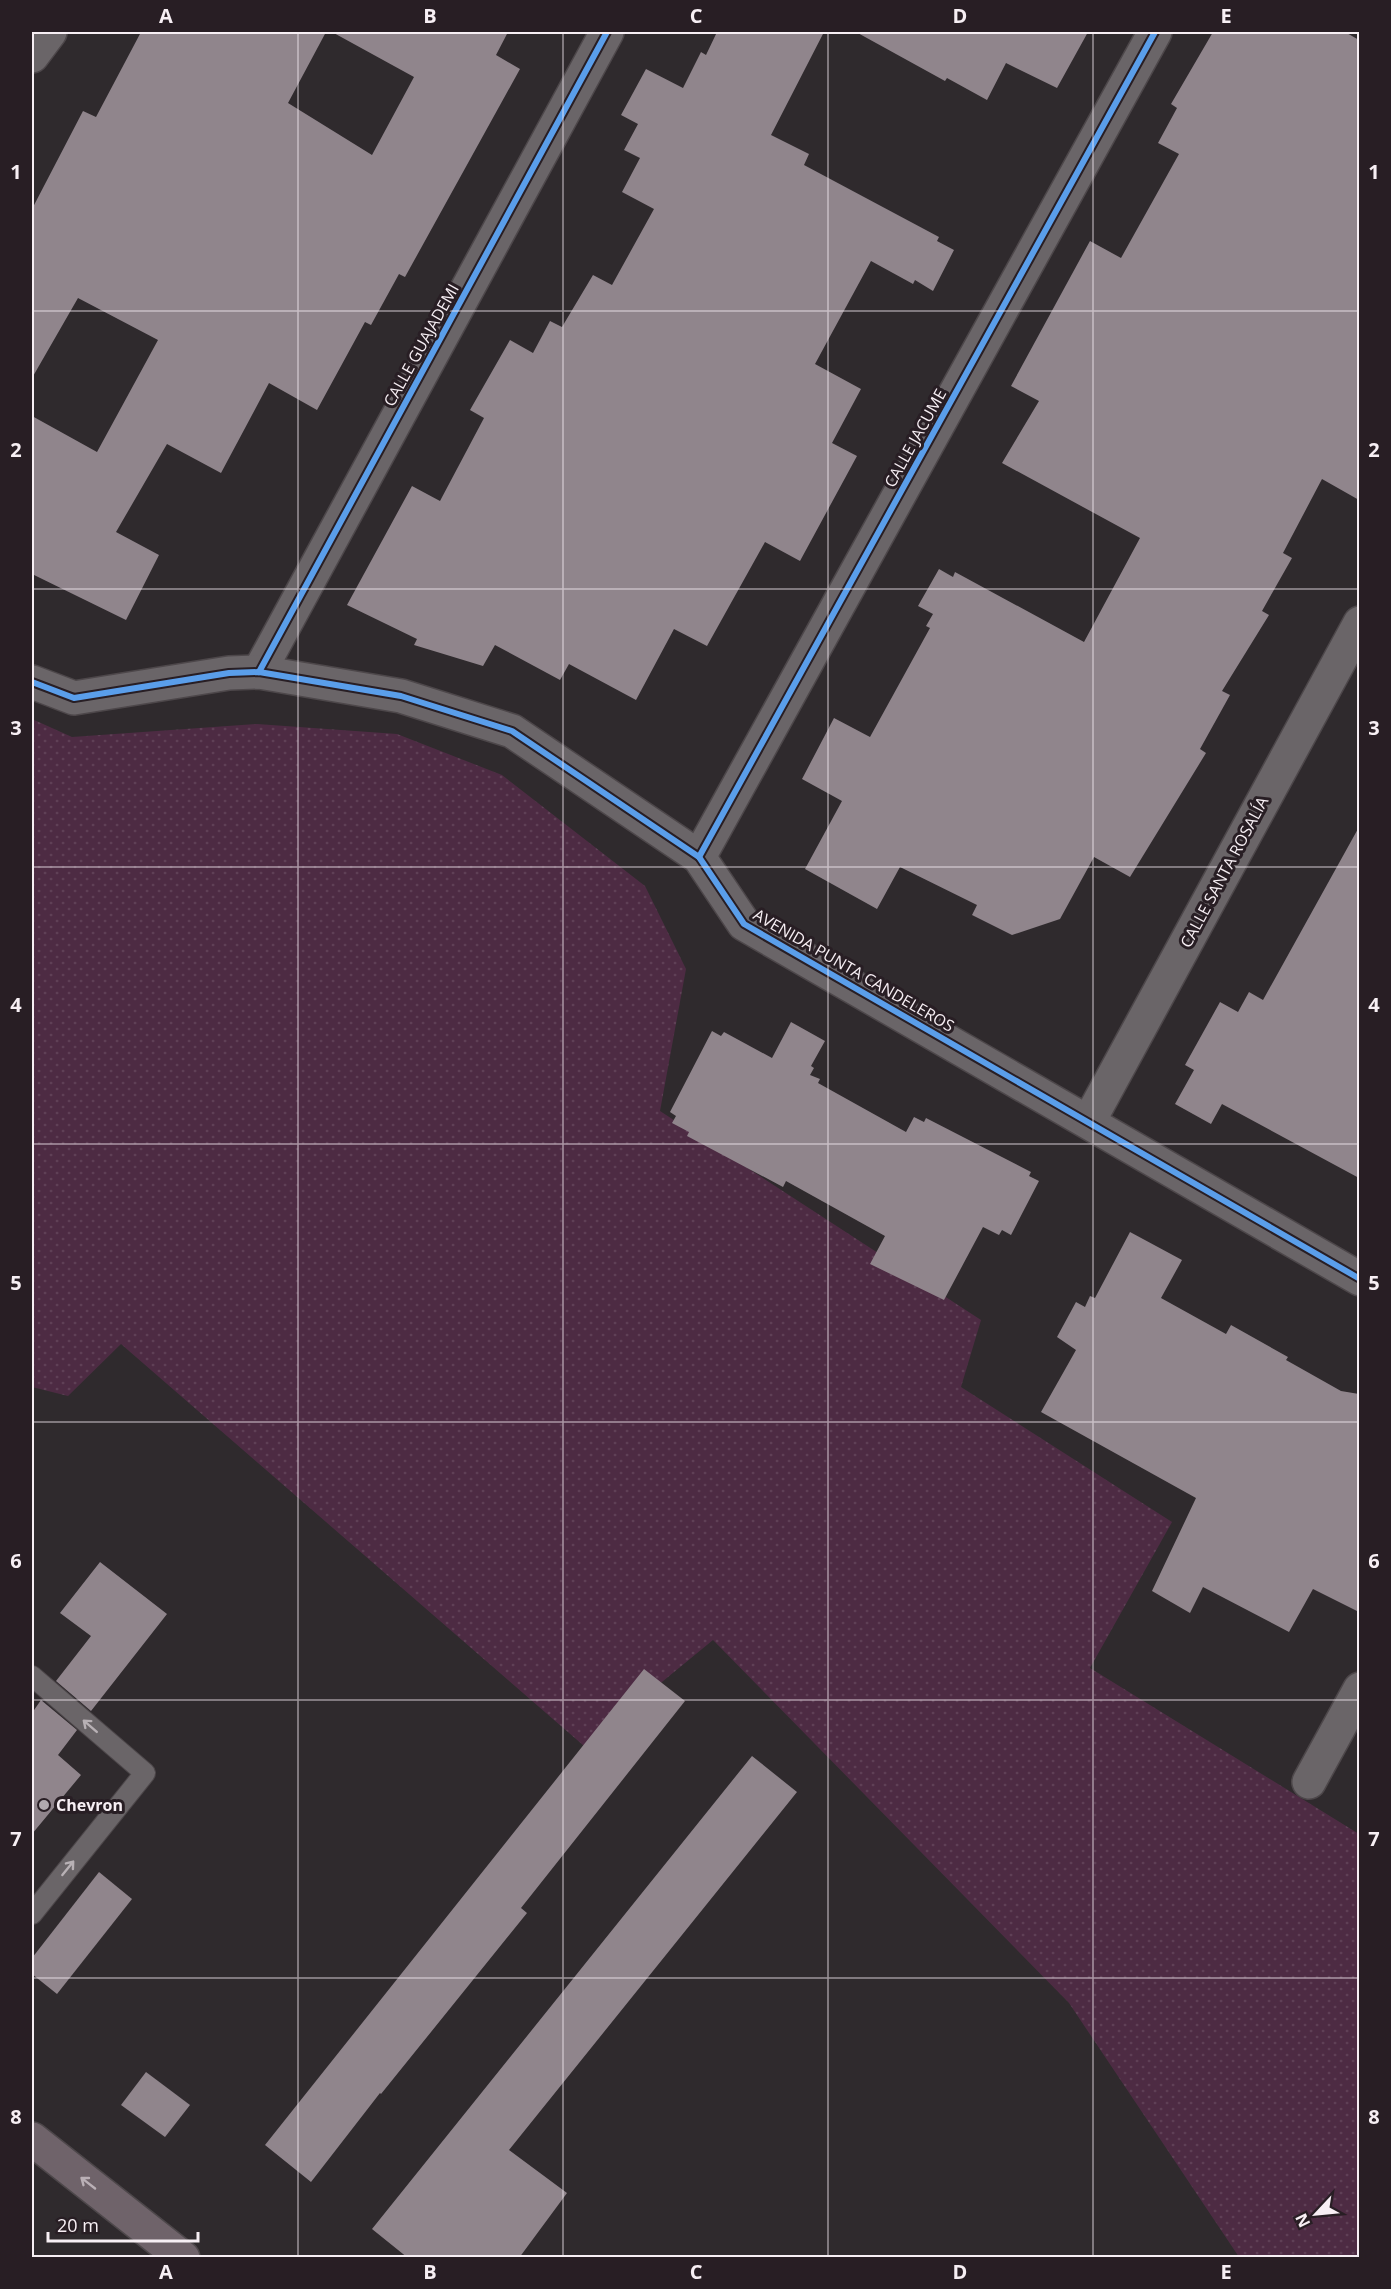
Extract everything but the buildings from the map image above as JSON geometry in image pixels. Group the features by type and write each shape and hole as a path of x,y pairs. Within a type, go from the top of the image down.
{"main road":[{"path":"32,2139 183,2258"}],"street":[{"path":"32,56 50,32"},
{"name":"CALLE GUAJADEMI","path":"259,672 607,32"},
{"name":"CALLE JACUME","path":"699,857 1155,32"},
{"name":"CALLE SANTA ROSALÍA","path":"1089,1121 1359,623"},
{"name":"AVENIDA PUNTA CANDELEROS","path":"32,682 74,698 229,673 259,672 401,696 512,731 699,857 744,924 1089,1121 1359,1279"},
{"path":"1308,1782 1359,1689"}],"lane":[{"path":"32,1676 145,1773 32,1914"}],"shaded area":[{"path":"32,719 72,737 257,724 397,734 502,775 645,886 686,969 660,1111 981,1320 961,1387 1172,1522 1090,1668 1359,1834 1359,2257 1239,2257 1069,2003 713,1640 584,1746 121,1344 68,1396 32,1387"}],"cycle path":[{"path":"259,672 607,32"},
{"path":"699,857 1155,32"},
{"path":"32,682 74,698 229,673 259,672 401,696 512,731 699,857 744,924 1360,1279"}],"place":[{"name":"Chevron","path":"44,1805"}]}
